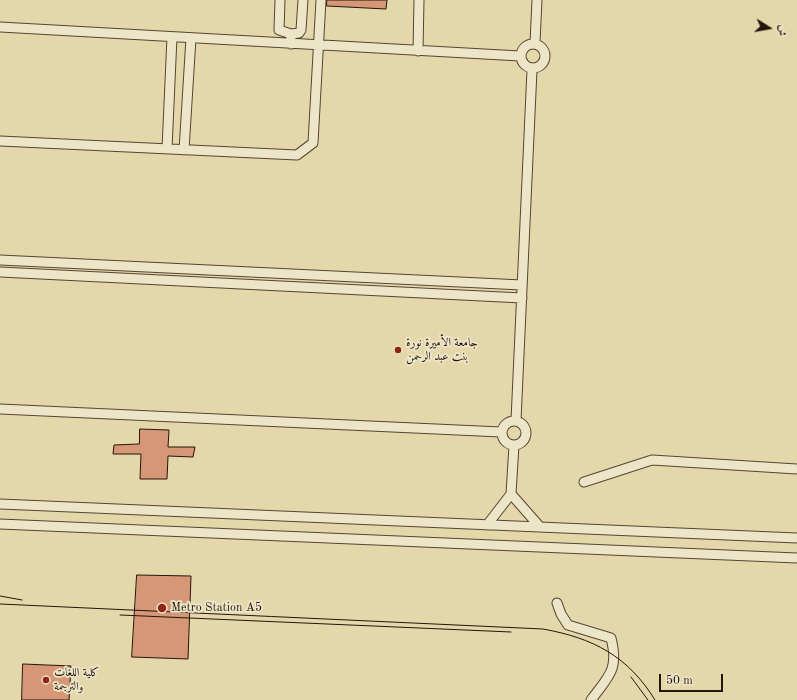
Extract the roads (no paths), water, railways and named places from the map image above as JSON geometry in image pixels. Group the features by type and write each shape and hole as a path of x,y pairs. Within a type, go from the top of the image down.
{"street":[{"path":"280,0 279,30 291,34 299,33 301,30 303,0"},
{"path":"0,141 297,155 313,143 321,0"},
{"path":"418,51 419,0"},
{"path":"535,44 537,0"},
{"path":"0,27 520,56"},
{"path":"291,34 291,44"},
{"path":"167,149 172,37"},
{"path":"184,150 191,38"},
{"path":"535,44 542,47 545,55 543,63 532,70 522,62 520,56 524,47 535,44"},
{"path":"516,420 532,70"},
{"path":"0,260 522,285"},
{"path":"0,272 522,298"},
{"path":"0,409 501,432"},
{"path":"516,420 523,424 526,432 521,443 514,445 506,443 501,432 508,422 516,420"},
{"path":"487,525 511,494 514,445"},
{"path":"584,482 652,460 797,469"},
{"path":"511,494 540,527"},
{"path":"0,504 797,538"},
{"path":"0,524 797,558"},
{"path":"558,603 561,614 568,625 611,638 615,653 613,671 591,700"}],"tram line":[{"path":"0,596 22,600"},
{"path":"0,604 543,629 578,638 608,651 633,672 655,700"},
{"path":"120,615 511,632"},
{"path":"631,677 648,700"}],"place":[{"name":"جامعة الأميرة نورة بنت عبد الرحمن","path":"398,350"},
{"name":"Metro Station A5","path":"162,608"},
{"name":"كلية اللغات والترجمة","path":"46,680"}]}
